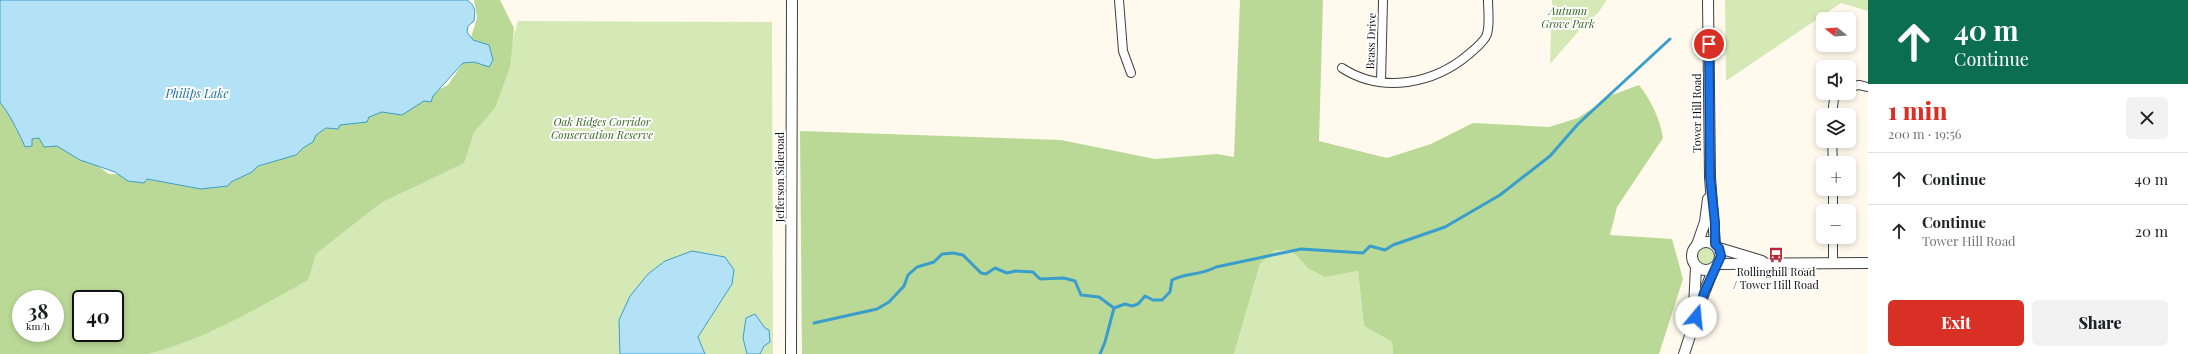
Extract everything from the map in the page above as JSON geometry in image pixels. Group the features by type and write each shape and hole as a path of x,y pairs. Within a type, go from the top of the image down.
{"street":[{"name":"Jefferson Sideroad","path":"791,354 792,0"},
{"path":"1119,0 1123,51 1131,73"},
{"name":"Brass Drive","path":"1381,82 1383,0"},
{"path":"1342,68 1356,77 1395,84 1422,79 1457,64 1475,49 1487,34 1488,0"},
{"name":"Tower Hill Road","path":"1708,0 1710,177 1717,246"},
{"path":"1856,86 1868,87"},
{"name":"Tower Hill Road","path":"1697,245 1705,222 1710,177"},
{"path":"1689,340 1696,291 1696,266 1692,258 1694,248 1697,245 1706,241 1771,264"},
{"path":"1832,263 1833,244"},
{"path":"1684,354 1704,293 1721,256 1717,246"},
{"path":"1696,266 1705,270 1716,266 1868,263"}],"green space":[{"path":"474,0 500,0 514,28 510,67 495,108 474,132 464,163 381,203 316,254 308,280 210,332 168,348 147,354 0,354 0,92 48,131 109,174 169,176 214,188 238,170 344,120 402,108 448,85 463,63 477,18"},
{"path":"1240,0 1323,0 1319,141 1387,158 1431,144 1473,123 1549,127 1578,118 1612,95 1639,85 1654,110 1660,124 1663,138 1617,207 1610,235 1672,239 1683,279 1659,354 1393,354 1392,342 1364,326 1358,271 1325,277 1309,269 1291,250 1275,250 1260,264 1234,354 802,354 800,131 1061,140 1155,159 1217,154 1234,157"},
{"name":"Autumn Grove Park","path":"1552,0 1607,0 1598,13 1584,25 1550,64"},
{"path":"1725,0 1868,0 1868,11 1841,3 1828,12 1816,12 1816,20 1726,81"},
{"name":"Oak Ridges Corridor Conservation Reserve","path":"518,21 772,22 773,354 0,354 0,346 124,342 124,336 315,257 316,254 381,203 406,191 496,98"},
{"path":"1705,247 1712,250 1715,257 1712,264 1705,267 1698,264 1695,257 1698,250"},
{"path":"1275,250 1291,250 1314,272 1320,274 1335,275 1358,271 1364,326 1392,342 1393,354 1234,354 1260,264"}],"water":[{"name":"Philips Lake","path":"0,0 467,0 472,4 475,12 474,21 468,26 467,32 473,40 489,45 493,60 489,67 474,62 463,63 433,96 431,102 424,101 402,115 382,112 369,117 367,122 340,125 338,129 326,128 316,135 313,142 303,148 296,155 258,166 252,172 231,182 228,186 201,189 147,179 144,183 128,181 115,172 80,160 57,146 44,147 39,138 32,139 32,146 25,147 10,117 0,103"},
{"path":"692,251 725,257 734,270 732,284 698,337 705,354 620,354 619,320 630,296 648,274 665,261"},
{"path":"755,314 765,328 769,330 770,342 764,346 760,354 747,354 743,338 746,318"}],"waterway":[{"path":"1114,308 1125,304 1132,306 1138,304 1145,296 1153,300 1162,300 1170,292 1172,280 1211,270 1216,267 1301,249 1363,253 1370,246 1385,250 1393,245 1445,227 1500,195 1550,156 1578,124 1670,39"},
{"path":"814,323 877,309 889,302 904,286 908,275 917,267 934,262 942,254 953,253 963,255 981,273 986,274 995,268 1007,273 1015,271 1033,272 1040,279 1064,278 1075,281 1081,295 1099,297 1114,308"},
{"path":"1100,354 1105,342 1114,308"}],"place":[{"name":"Rollinghill Road / Tower Hill Road","path":"1776,255"}],"route":[{"path":"1696,317 1714,268 1718,264 1721,256 1719,248 1715,244 1715,223 1710,177 1709,44"}]}
